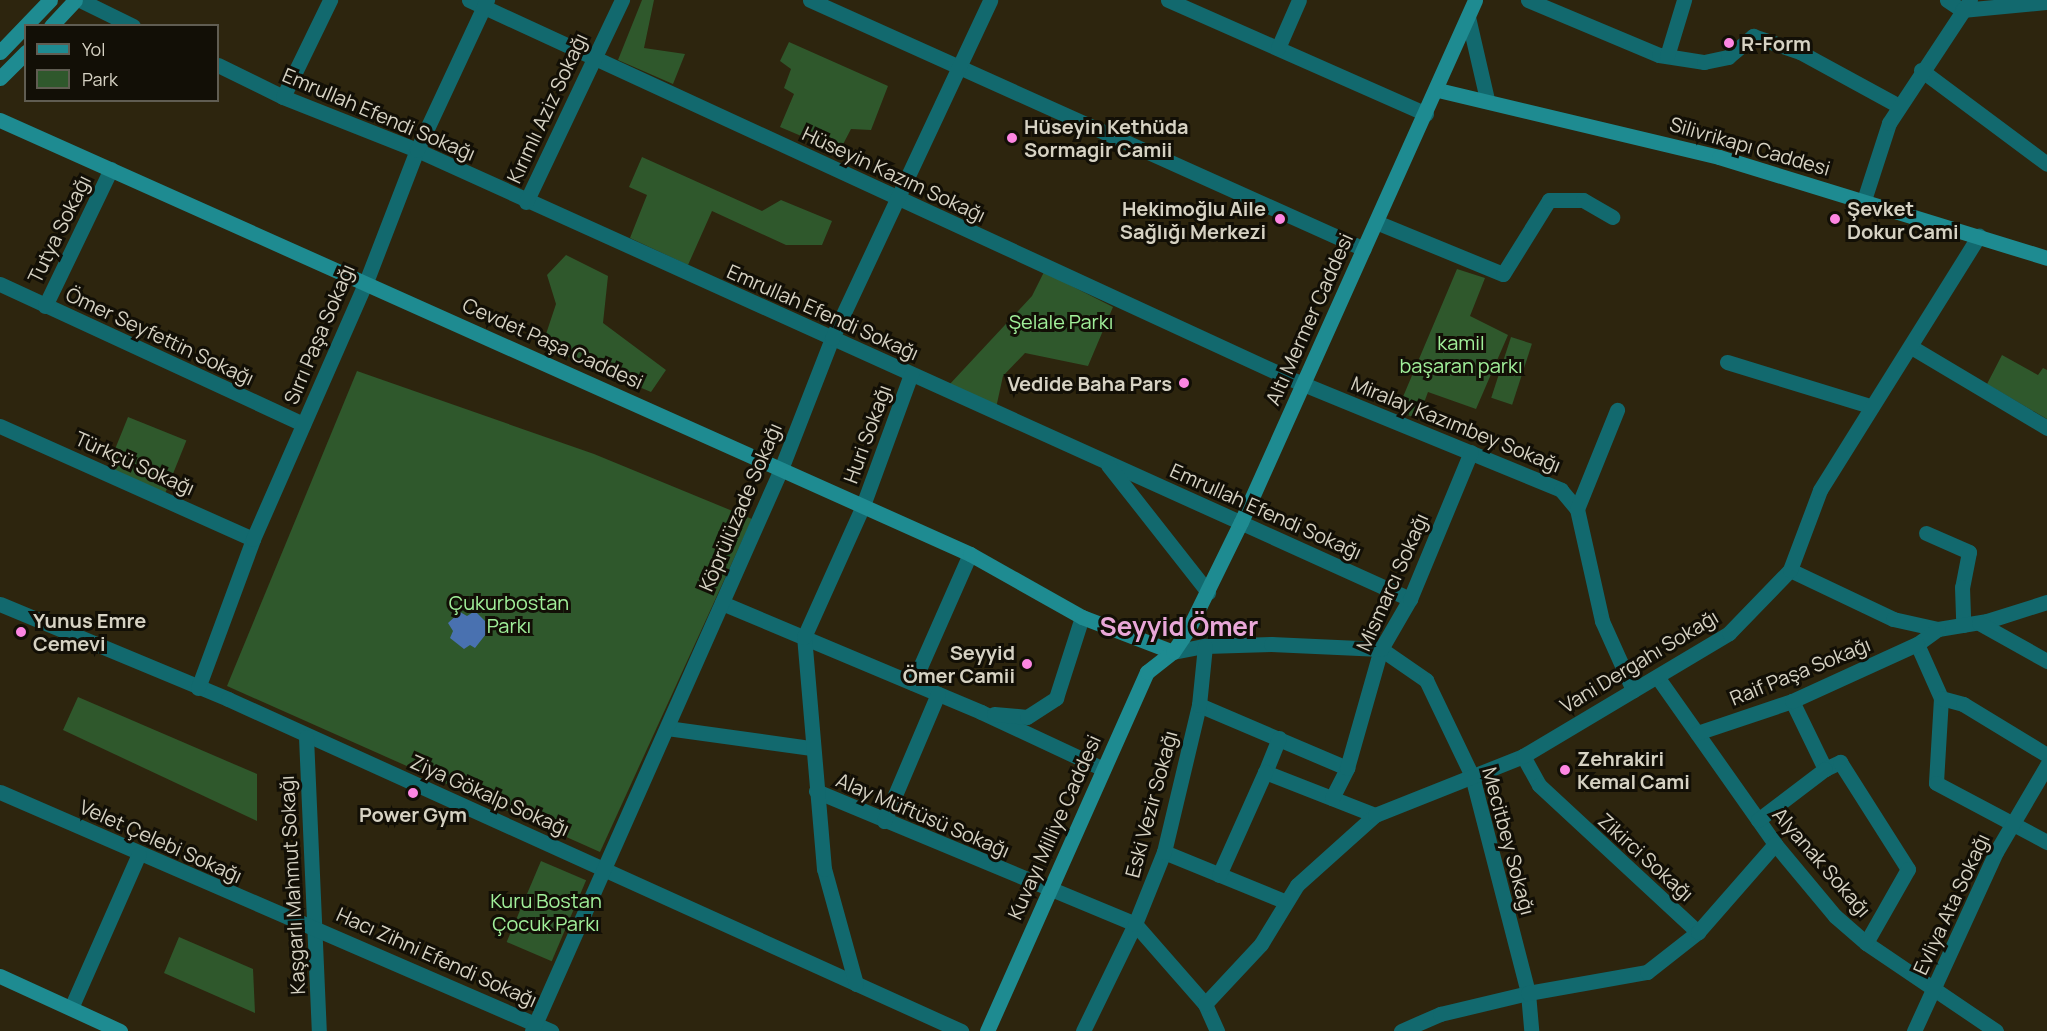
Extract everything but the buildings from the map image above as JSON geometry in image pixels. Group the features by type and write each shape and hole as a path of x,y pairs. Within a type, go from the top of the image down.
{"street":[{"path":"27,24 50,0"},
{"path":"53,24 77,0 129,24"},
{"path":"283,97 330,0"},
{"name":"Hüseyin Kazım Sokağı","path":"469,0 485,3 594,58 1303,384"},
{"name":"Kırımlı Aziz Sokağı","path":"526,202 622,0"},
{"path":"810,0 1364,249"},
{"name":"Köprülüzade Sokağı","path":"533,1027 781,469 832,338 990,0"},
{"path":"1168,0 1426,114"},
{"path":"1278,48 1299,0"},
{"name":"Altı Mermer Caddesi","path":"1173,652 1208,592 1241,522 1438,90 1475,0"},
{"path":"1528,0 1666,56 1718,62 1752,36 1800,52 1899,105"},
{"path":"1666,56 1684,0"},
{"path":"1947,0 1966,5 2047,2"},
{"name":"Sırrı Paşa Sokağı","path":"198,688 253,539 366,282 417,150 485,3"},
{"path":"1864,200 1888,123 1966,5"},
{"path":"1468,17 1487,99"},
{"path":"0,52 24,27"},
{"path":"0,78 24,54"},
{"name":"Emrullah Efendi Sokağı","path":"219,66 283,97 417,150 526,202 1410,599"},
{"path":"1921,70 2047,164"},
{"name":"Silivrikapı Caddesi","path":"1438,90 1487,99 1719,157 2047,258"},
{"name":"Cevdet Paşa Caddesi","path":"0,120 366,282 781,469 862,508 970,554 1082,617 1173,652"},
{"name":"Tutya Sokağı","path":"45,306 111,169"},
{"path":"1376,222 1503,274 1549,200 1582,200 1612,217"},
{"name":"Vani Dergahı Sokağı","path":"1205,1004 1261,944 1284,901 1375,815 1523,756 1633,690 1658,678 1729,633 1790,570 1820,490 1870,406 1913,348 1979,237"},
{"name":"Ömer Seyfettin Sokağı","path":"0,284 303,424"},
{"path":"1913,348 2047,428"},
{"path":"1727,363 1870,406"},
{"name":"Huri Sokağı","path":"804,637 862,508 911,374"},
{"name":"Miralay Kazımbey Sokağı","path":"1303,384 1561,490 1577,509"},
{"path":"1617,410 1577,509 1602,621 1633,690"},
{"name":"Türkçü Sokağı","path":"0,426 253,539"},
{"name":"Mismarcı Sokağı","path":"1332,798 1347,768 1381,649 1410,599 1471,452"},
{"path":"1105,462 1208,592"},
{"path":"1926,533 1969,552 1962,587 1963,625"},
{"path":"913,683 970,554"},
{"path":"1790,570 1893,619 1938,629 1979,623 2047,602"},
{"path":"722,603 981,712 1103,769"},
{"name":"Ziya Gökalp Sokağı","path":"0,604 198,688 961,1031"},
{"path":"981,712 1027,717 1056,698 1082,617"},
{"path":"1979,623 2047,661"},
{"name":"Raif Paşa Sokağı","path":"1697,733 1792,701 1917,644 1938,629"},
{"path":"804,637 824,869 856,984"},
{"path":"1173,652 1205,646 1271,644 1381,649"},
{"path":"1917,644 1941,698 1936,783 2015,822 2047,842"},
{"name":"Eski Vezir Sokağı","path":"1083,1031 1136,924 1164,852 1199,705 1205,646"},
{"name":"Meсitbey Sokağı","path":"1381,649 1426,680 1472,776 1528,993 1531,1031"},
{"name":"Kuvayı Milliye Caddesi","path":"987,1031 1047,890 1146,672 1173,652"},
{"name":"Alyanak Sokağı","path":"1658,678 1775,844 1835,916 1866,943 1996,1031"},
{"path":"884,821 938,694"},
{"path":"1941,698 1963,704 2047,755"},
{"path":"1792,701 1825,769"},
{"path":"1199,705 1347,768"},
{"path":"667,728 812,748"},
{"name":"Kaşgarlı Mahmut Sokağı","path":"306,737 311,927 319,1031"},
{"path":"1219,875 1280,738"},
{"name":"Zikirci Sokağı","path":"1523,756 1539,785 1698,932"},
{"path":"1758,820 1825,769 1840,762 1908,869 1866,943"},
{"name":"Evliya Ata Sokağı","path":"1914,1031 1935,989 1973,897 2047,765"},
{"path":"1265,772 1375,815"},
{"name":"Alay Müftüsü Sokağı","path":"816,791 1047,890 1136,924"},
{"name":"Velet Çelebi Sokağı","path":"0,792 311,927"},
{"path":"1401,1031 1440,1014 1528,993 1647,972 1698,932 1775,844"},
{"path":"1164,852 1284,901"},
{"path":"71,1008 139,854"},
{"path":"1136,924 1205,1004 1217,1031"},
{"name":"Hacı Zihni Efendi Sokağı","path":"311,927 533,1027 551,1031"},
{"path":"0,976 120,1031"}],"green space":[{"path":"642,0 654,0 644,48 685,54 673,84 618,60"},
{"path":"789,42 888,86 871,130 851,129 839,152 780,127 794,94 784,88 791,69 780,61"},
{"path":"642,157 762,211 781,200 832,221 822,245 786,245 712,211 688,265 630,238 647,195 629,187"},
{"path":"566,255 608,276 603,323 666,370 651,392 542,346 556,304 547,275"},
{"name":"kamil başaran parkı","path":"1457,269 1485,278 1470,316 1508,335 1476,409 1428,392 1418,419 1397,411"},
{"name":"Şelale Parkı","path":"1044,272 1113,307 1088,366 1025,353 1003,376 996,408 949,385 1032,296"},
{"path":"1511,337 1532,344 1512,405 1491,398"},
{"path":"2002,355 2038,375 2043,368 2047,370 2047,419 1987,384"},
{"name":"Çukurbostan Parkı","path":"357,371 594,454 752,519 600,852 227,686"},
{"path":"128,417 186,441 165,493 107,469"},
{"path":"78,697 257,774 257,821 63,730"},
{"name":"Kuru Bostan Çocuk Parkı","path":"541,861 586,880 552,961 507,942"},
{"path":"179,937 253,969 255,1013 164,973"}],"water":[{"path":"475,611 485,621 486,634 475,648 470,645 464,649 450,638 453,631 448,623 460,612 467,616"}],"place":[{"name":"R-Form","path":"1729,43"},
{"name":"Hüseyin Kethüda Sormagir Camii","path":"1012,138"},
{"name":"Hekimoğlu Aile Sağlığı Merkezi","path":"1280,219"},
{"name":"Şevket Dokur Cami","path":"1835,219"},
{"name":"Vedide Baha Pars","path":"1184,383"},
{"name":"Yunus Emre Cemevi","path":"21,632"},
{"name":"Seyyid Ömer Camii","path":"1027,664"},
{"name":"Zehrakiri Kemal Cami","path":"1565,770"},
{"name":"Power Gym","path":"413,793"}],"district":[{"name":"Seyyid Ömer","path":"1179,627"}]}
